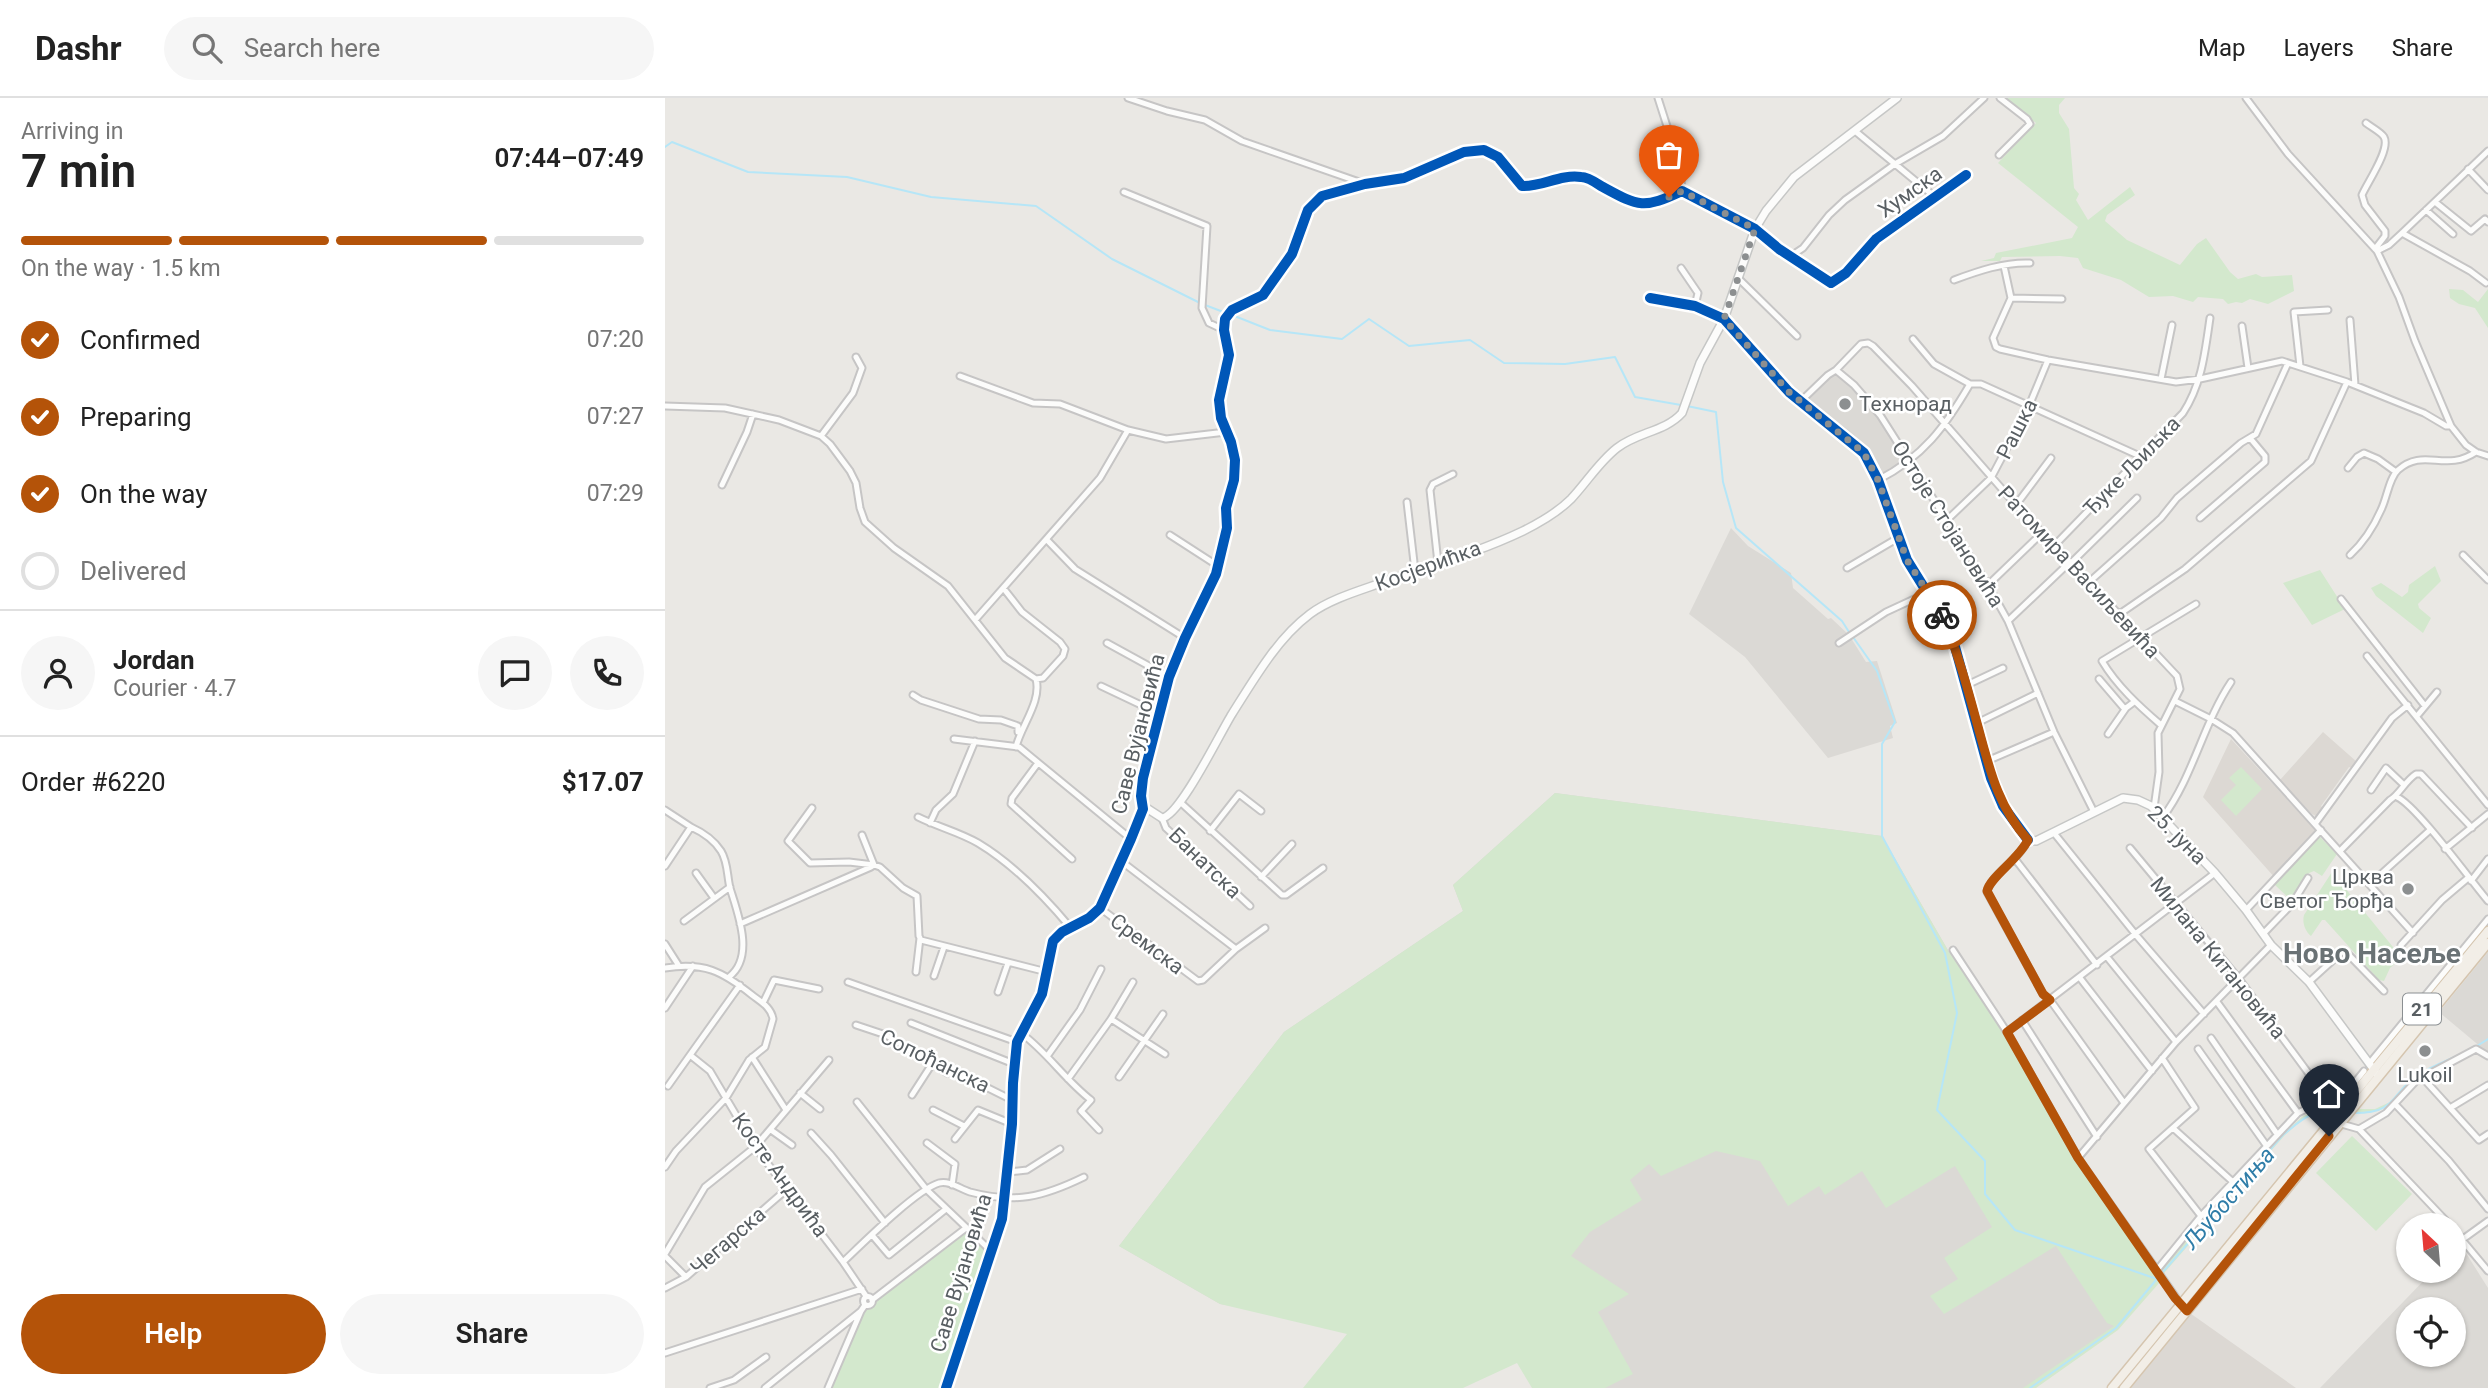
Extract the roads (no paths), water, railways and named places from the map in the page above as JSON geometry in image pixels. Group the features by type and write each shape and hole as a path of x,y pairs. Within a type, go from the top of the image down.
{"main road":[{"name":"21","path":"2124,1388 2360,1091 2371,1070 2488,931"},
{"name":"21","path":"2371,1070 2488,943"},
{"name":"21","path":"2112,1388 2337,1120"}],"street":[{"path":"1128,98 1205,120 1242,141 1365,184 1404,178 1464,152 1484,150 1498,157 1522,186 1531,187 1563,177 1584,177 1632,203 1657,203 1682,191"},
{"path":"1658,98 1680,167 1682,191"},
{"name":"Косјерићка","path":"1162,818 1169,817 1180,802 1230,716 1269,658 1291,630 1311,613 1351,594 1522,531 1551,515 1570,500 1606,457 1617,448 1635,437 1671,423 1682,413 1700,363 1724,319 1755,229 1775,198 1794,177 1897,98"},
{"path":"1682,191 1755,229 1791,256 1803,248 1838,206 1895,164 1943,136 1985,98"},
{"path":"1999,155 2030,124 2000,98"},
{"path":"2246,98 2288,154 2376,250 2399,297 2451,426 2461,441 2476,452 2488,456"},
{"path":"2366,123 2384,136 2385,141 2384,150 2362,195 2365,205 2385,231 2385,236 2376,250"},
{"path":"1855,131 1935,197"},
{"path":"2376,250 2387,247 2488,151"},
{"path":"2468,169 2488,190"},
{"name":"Хумска","path":"1791,256 1828,282 1834,282 1846,273 1876,239 1966,175"},
{"name":"Саве Вујановића","path":"946,1388 992,1252 1005,1200 1017,1042 1038,1003 1047,972 1051,943 1056,936 1089,918 1100,908 1131,839 1143,809 1143,778 1170,677 1218,566 1227,528 1226,508 1234,480 1235,460 1221,418 1219,400 1229,355 1224,330 1225,319 1232,310 1263,295 1292,254 1308,210 1322,197 1365,184"},
{"path":"1924,188 1926,203"},
{"path":"1124,192 1207,226 1202,308 1209,323 1224,330"},
{"path":"2435,202 2471,231 2486,220"},
{"path":"2426,210 2453,234"},
{"path":"2402,233 2470,271 2486,283"},
{"path":"1954,280 1980,270 2030,263"},
{"path":"2004,266 2011,298 1993,335 1993,343 2000,349 2048,360 2181,382 2278,362 2288,363 2347,382 2451,426"},
{"path":"1681,268 1698,293 1695,306"},
{"path":"1738,278 1797,336"},
{"path":"2011,298 2062,299"},
{"path":"1650,299 1695,306 1724,319 1800,402 1861,449 1878,480 1907,560 1941,615 1954,643 1991,778 2003,806 2028,840 2015,859 1988,885 1987,891 2043,994 2124,1103"},
{"path":"2300,366 2294,312 2329,310"},
{"name":"Ђуке Љиљка","path":"2054,546 2183,413 2200,379 2210,318"},
{"path":"2350,320 2355,386"},
{"path":"2161,379 2172,325"},
{"path":"2242,326 2248,369"},
{"path":"1913,339 1934,364 1970,384 1981,384 2142,457"},
{"name":"Ратомира Васиљевића","path":"1836,370 1861,344 1871,344 1912,386 1991,478 2180,681 2181,689 2175,701"},
{"path":"821,436 853,393 862,368 856,357"},
{"name":"Рашка","path":"1947,520 1991,478 2029,406 2048,360"},
{"path":"2088,583 2161,518 2177,498 2258,431 2288,363"},
{"path":"1800,402 1828,374 1836,370"},
{"name":"Остоје Стојановића","path":"1836,370 1863,394 1910,461 1988,585 2008,621 2054,732 2094,812"},
{"path":"960,376 1033,403 1060,404 1128,430 1166,439 1226,432"},
{"path":"2118,615 2185,569 2311,461 2347,382"},
{"path":"1878,480 1910,461 1945,425 1970,384"},
{"path":"665,406 725,408 779,420 821,436 850,471 856,483 865,522 894,548 948,586 1005,658 1036,679 1043,678 1063,656 1065,649 1022,612 1004,589"},
{"path":"722,485 753,414"},
{"path":"975,620 1100,478 1128,430"},
{"path":"2200,519 2265,462 2265,456 2250,438"},
{"path":"2350,555 2377,519 2396,472 2423,458 2455,462 2476,452"},
{"path":"2348,468 2364,453 2396,472"},
{"path":"2016,505 2051,458"},
{"path":"1438,563 1430,490 1433,484 1453,474"},
{"path":"2008,621 2137,498"},
{"path":"1408,502 1415,571"},
{"path":"1988,585 2042,533"},
{"path":"1170,535 1218,566"},
{"path":"1847,568 1898,538"},
{"path":"1047,540 1075,569 1185,638"},
{"path":"2463,555 2488,580"},
{"path":"1839,643 1886,612 1927,593"},
{"path":"2341,599 2425,706"},
{"path":"2161,726 2134,702 2102,661 2196,604"},
{"path":"1107,643 1170,677"},
{"path":"2367,656 2487,800"},
{"path":"1967,685 2003,668"},
{"path":"1017,744 1035,698 1036,679"},
{"path":"2099,679 2121,706 2126,708"},
{"path":"2163,817 2173,803 2231,682"},
{"path":"1101,686 1160,714"},
{"path":"2417,716 2437,692"},
{"path":"1977,723 2038,693"},
{"path":"913,695 979,719 1001,720 1018,726 1020,728 1017,744"},
{"path":"2154,808 2159,772 2157,737 2175,701 2233,733 2413,933"},
{"path":"2108,734 2126,708 2134,702"},
{"path":"2315,824 2392,718 2407,705"},
{"path":"1987,761 2054,732"},
{"path":"954,739 1017,744 1131,839"},
{"path":"930,823 936,810 953,794 975,741"},
{"path":"1038,763 1012,798 1011,804 1072,859"},
{"path":"2371,790 2386,768 2404,785"},
{"path":"2340,851 2390,800 2397,797 2413,775 2421,774 2472,828"},
{"path":"1210,831 1238,794 1261,811"},
{"path":"2397,797 2403,800 2430,830 2488,901"},
{"name":"25. јуна","path":"2028,840 2036,841 2126,798 2154,808 2246,909 2271,945 2309,982 2371,1070"},
{"path":"1180,802 1284,896 1323,868"},
{"path":"812,808 788,839 789,844 812,864 849,862 874,865 917,896 920,938 916,972"},
{"path":"1143,809 1150,809 1162,818"},
{"path":"665,810 713,841 722,853 740,924 741,961 737,970 729,977"},
{"path":"2445,849 2488,814"},
{"path":"918,817 979,844 1025,880 1070,927"},
{"name":"Банатска","path":"1162,818 1166,828 1250,906"},
{"path":"665,866 691,827"},
{"path":"2246,909 2321,830"},
{"path":"2370,884 2430,830"},
{"path":"2054,833 2204,1014"},
{"path":"862,835 874,865"},
{"path":"1261,877 1292,844"},
{"name":"Милана Китановића","path":"2130,848 2239,979 2326,1097 2327,1103"},
{"path":"2015,859 2097,965"},
{"path":"2401,945 2442,900 2470,879 2488,859"},
{"path":"1121,861 1236,949 1265,928"},
{"path":"740,924 874,865"},
{"path":"696,873 714,898"},
{"path":"2007,1032 2215,873"},
{"path":"2263,934 2292,904 2308,878"},
{"path":"684,921 730,887"},
{"name":"Сремска","path":"1100,908 1194,979 1203,980 1236,949"},
{"path":"2157,1270 2201,1216 2298,1113 2309,1107 2341,1100 2371,1070 2488,919"},
{"path":"920,938 944,947 1047,972"},
{"path":"665,944 679,966"},
{"path":"2078,1158 2176,1042 2271,945"},
{"path":"934,976 944,947"},
{"path":"1953,950 2007,1032 2078,1158 2187,1311"},
{"path":"2309,982 2345,951 2384,991"},
{"path":"2107,957 2176,1042"},
{"path":"998,992 1008,963"},
{"path":"665,1008 693,966"},
{"path":"665,968 693,966 729,977 763,1003 774,980 819,989"},
{"path":"1048,1055 1080,1010 1101,969"},
{"path":"2080,978 2152,1070"},
{"path":"848,982 1017,1042"},
{"path":"1068,1079 1111,1019 1133,982"},
{"path":"668,1086 740,985"},
{"path":"2217,1002 2298,1113"},
{"name":"Косте Андрића","path":"763,1003 773,1015 765,1047 745,1064 726,1098 755,1147 869,1298"},
{"path":"1119,1077 1163,1014"},
{"path":"1111,1019 1165,1054"},
{"path":"2022,1020 2097,1137"},
{"path":"911,1023 1014,1064"},
{"name":"Сопоћанска","path":"856,1025 886,1035 947,1073 960,1074 1012,1100"},
{"path":"1021,1033 1048,1055 1068,1079 1091,1100 1081,1111 1099,1130"},
{"path":"2211,1038 2277,1134"},
{"path":"2198,1049 2266,1145"},
{"path":"2359,1129 2382,1116 2411,1084 2422,1077 2476,1049 2488,1056"},
{"path":"665,1167 676,1151 726,1098 710,1071 690,1055"},
{"path":"753,1057 786,1110"},
{"path":"2162,1058 2195,1107 2149,1147 2201,1216"},
{"path":"687,1277 665,1255 705,1187 755,1147 829,1060"},
{"path":"912,1095 932,1064"},
{"path":"2422,1077 2479,1140 2488,1134"},
{"path":"2450,1108 2488,1085"},
{"path":"800,1093 820,1109"},
{"path":"857,1102 927,1190 992,1252"},
{"path":"2395,1104 2449,1161 2488,1209"},
{"path":"933,1110 964,1126"},
{"path":"955,1139 979,1110 1012,1124"},
{"path":"2337,1120 2359,1129 2439,1213"},
{"path":"2173,1128 2233,1182"},
{"path":"771,1130 792,1145"},
{"path":"811,1133 885,1223"},
{"path":"926,1143 955,1164 952,1185"},
{"path":"1007,1172 1027,1170 1060,1149"},
{"path":"843,1262 885,1223 939,1183 1005,1200 1037,1197 1084,1177"},
{"name":"Чегарска","path":"665,1288 687,1277 787,1189"},
{"path":"872,1235 889,1255 946,1209"},
{"path":"2466,1237 2488,1220"},
{"path":"828,1388 861,1311 865,1305 871,1304 869,1298 966,1228"},
{"path":"2466,1243 2488,1271"},
{"path":"665,1353 862,1289"},
{"path":"765,1388 861,1311"},
{"path":"843,1326 852,1333"},
{"path":"710,1388 734,1380 766,1357"}],"waterway":[{"path":"665,147 672,142 748,172 847,177 931,197 1036,206 1112,259 1200,303"},
{"path":"1205,305 1226,313"},
{"path":"1232,315 1270,330 1342,339 1369,319 1409,346 1470,340 1504,363 1565,364 1615,357 1635,397 1681,405"},
{"path":"1687,406 1716,412 1723,482 1736,528 1842,621 1849,632"},
{"path":"1853,637 1877,671 1895,722 1882,744 1882,836 1945,953 1957,1013 1937,1110 1985,1161 1985,1194 2015,1230 2157,1279"},
{"name":"Љубостиња","path":"2477,1046 2488,1039"},
{"name":"Љубостиња","path":"2354,1113 2379,1110 2387,1106 2418,1075 2459,1055"},
{"name":"Љубостиња","path":"2162,1273 2283,1135 2306,1117 2334,1113"},
{"name":"Љубостиња","path":"2030,1388 2116,1328 2156,1280"}],"place":[{"name":"Технорад","path":"1845,404"},
{"name":"Црква Светог Ђорђа","path":"2408,889"},
{"name":"Lukoil","path":"2425,1051"}],"district":[{"name":"Ново Насеље","path":"2372,953"}]}
